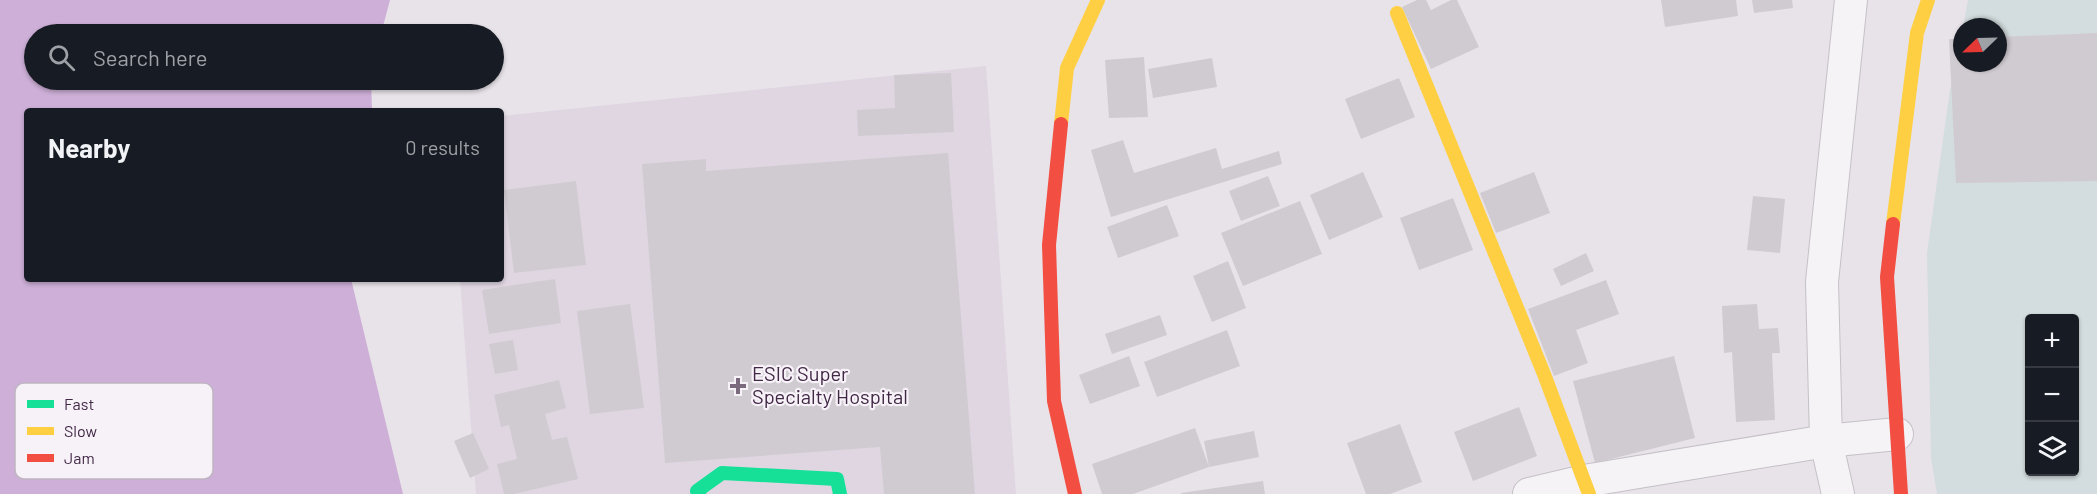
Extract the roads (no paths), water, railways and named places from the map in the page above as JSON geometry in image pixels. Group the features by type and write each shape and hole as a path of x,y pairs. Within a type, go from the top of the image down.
{"street":[{"path":"1075,494 1054,401 1049,245 1067,68 1098,0"},
{"path":"1838,494 1826,441 1822,282 1851,0"},
{"path":"1901,494 1887,277 1917,33 1928,0"},
{"path":"1397,13 1536,352 1587,488"},
{"path":"1529,494 1587,488 1826,441 1897,434"},
{"path":"699,494 697,490 722,473 837,479 840,494"}],"place":[{"name":"ESIC Super Specialty Hospital","path":"738,386"}]}
